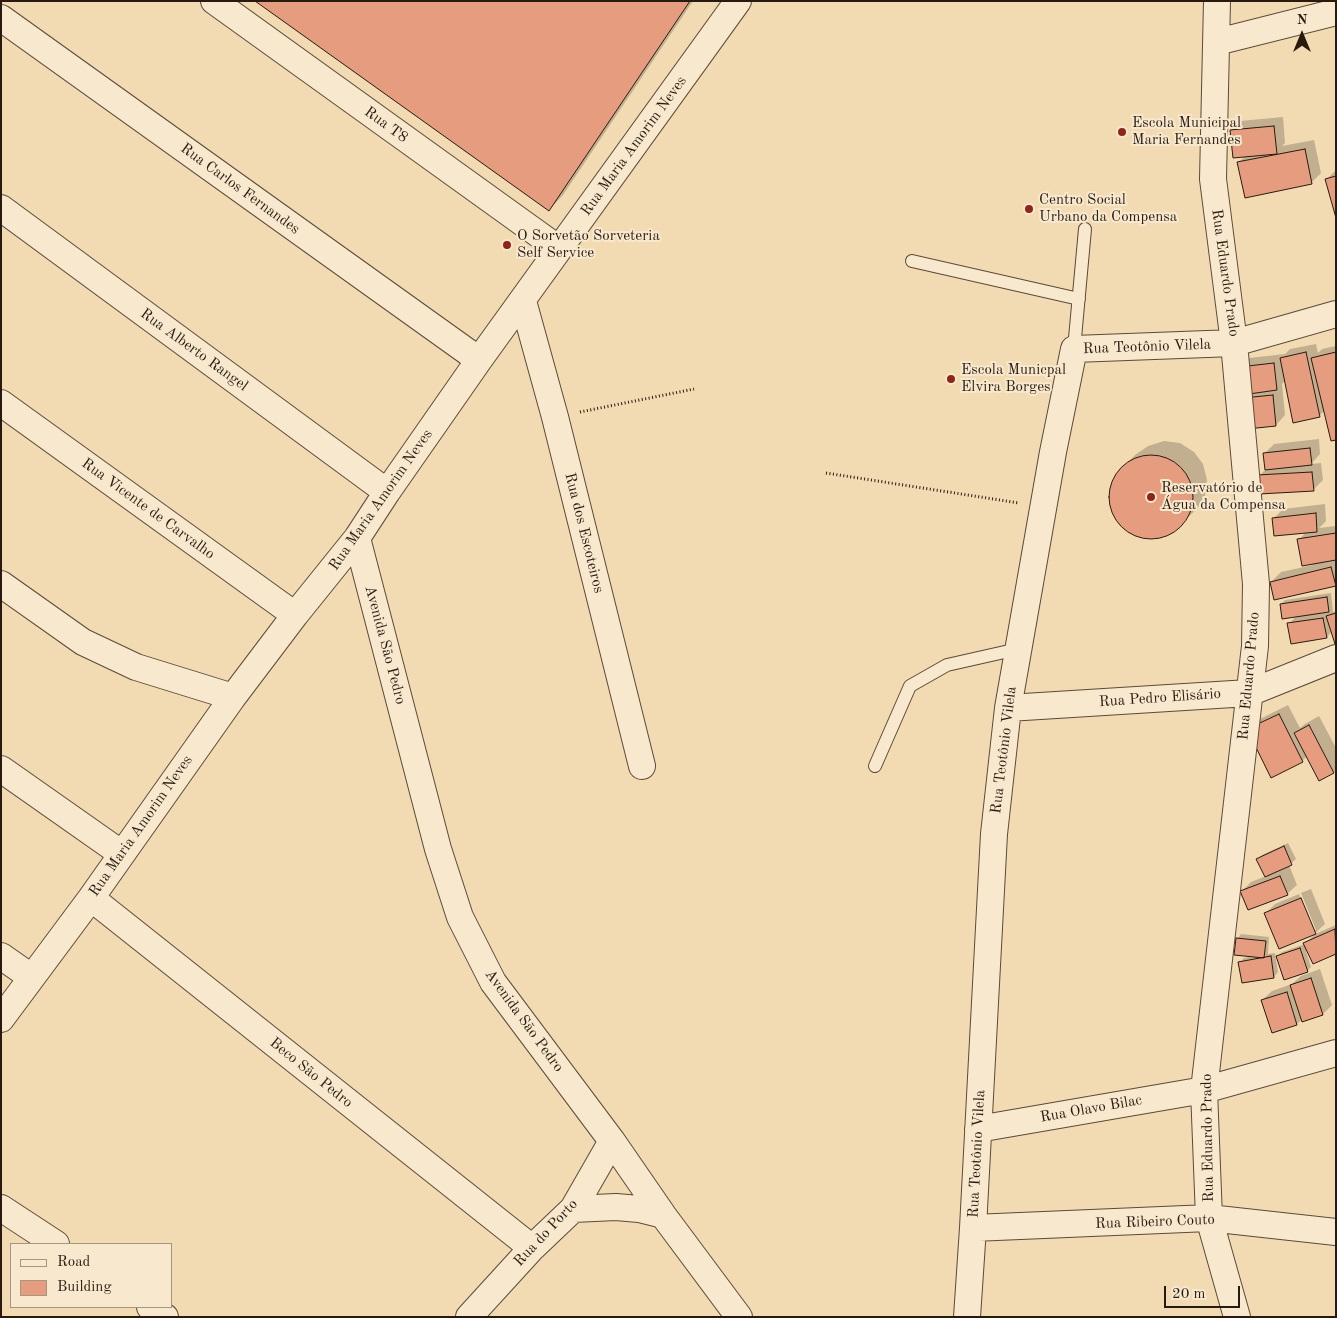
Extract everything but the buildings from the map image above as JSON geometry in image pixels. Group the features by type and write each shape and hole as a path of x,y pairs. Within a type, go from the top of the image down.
{"street":[{"name":"Rua T8","path":"214,1 559,249"},
{"name":"Rua Maria Amorim Neves","path":"1,1018 91,898 233,697 295,614 357,538 479,360 738,1"},
{"name":"Rua Eduardo Prado","path":"1217,1 1213,180 1234,343 1256,584 1255,646 1204,1090 1209,1218 1237,1317"},
{"path":"1216,42 1336,12"},
{"name":"Rua Carlos Fernandes","path":"1,18 479,360"},
{"name":"Rua Alberto Rangel","path":"1,208 387,492"},
{"name":"Rua dos Escoteiros","path":"523,301 555,417 642,766"},
{"name":"Rua Teotônio Vilela","path":"967,1317 994,834 1008,708 1074,349 1234,343 1336,314"},
{"name":"Rua Vicente de Carvalho","path":"1,403 295,614"},
{"name":"Avenida São Pedro","path":"357,538 438,849 460,918 492,982 612,1141 663,1215 739,1317"},
{"path":"1,584 83,642 136,667 233,697"},
{"name":"Rua Pedro Elisário","path":"1008,708 1249,692 1336,658"},
{"path":"1,769 122,854"},
{"name":"Beco São Pedro","path":"91,898 532,1248"},
{"path":"1,956 31,977"},
{"name":"Rua Olavo Bilac","path":"978,1129 1204,1090 1336,1053"},
{"name":"Rua do Porto","path":"469,1317 532,1248 573,1209 612,1141"},
{"path":"573,1209 616,1207 640,1209 663,1215"},
{"path":"1,1208 54,1243"},
{"name":"Rua Ribeiro Couto","path":"973,1228 1209,1218 1336,1232"},
{"path":"151,1308 164,1317"}],"lane":[{"path":"1074,349 1085,230"},
{"path":"912,261 1078,299"},
{"path":"875,766 910,686 946,665 1018,649"}],"path":[{"path":"555,417 694,389"},
{"path":"826,474 1044,506"}],"place":[{"name":"Escola Municipal Maria Fernandes","path":"1122,132"},
{"name":"Centro Social Urbano da Compensa","path":"1029,209"},
{"name":"O Sorvetão Sorveteria Self Service","path":"507,245"},
{"name":"Escola Municpal Elvira Borges","path":"951,379"},
{"name":"Reservatório de Água da Compensa","path":"1151,497"}]}
